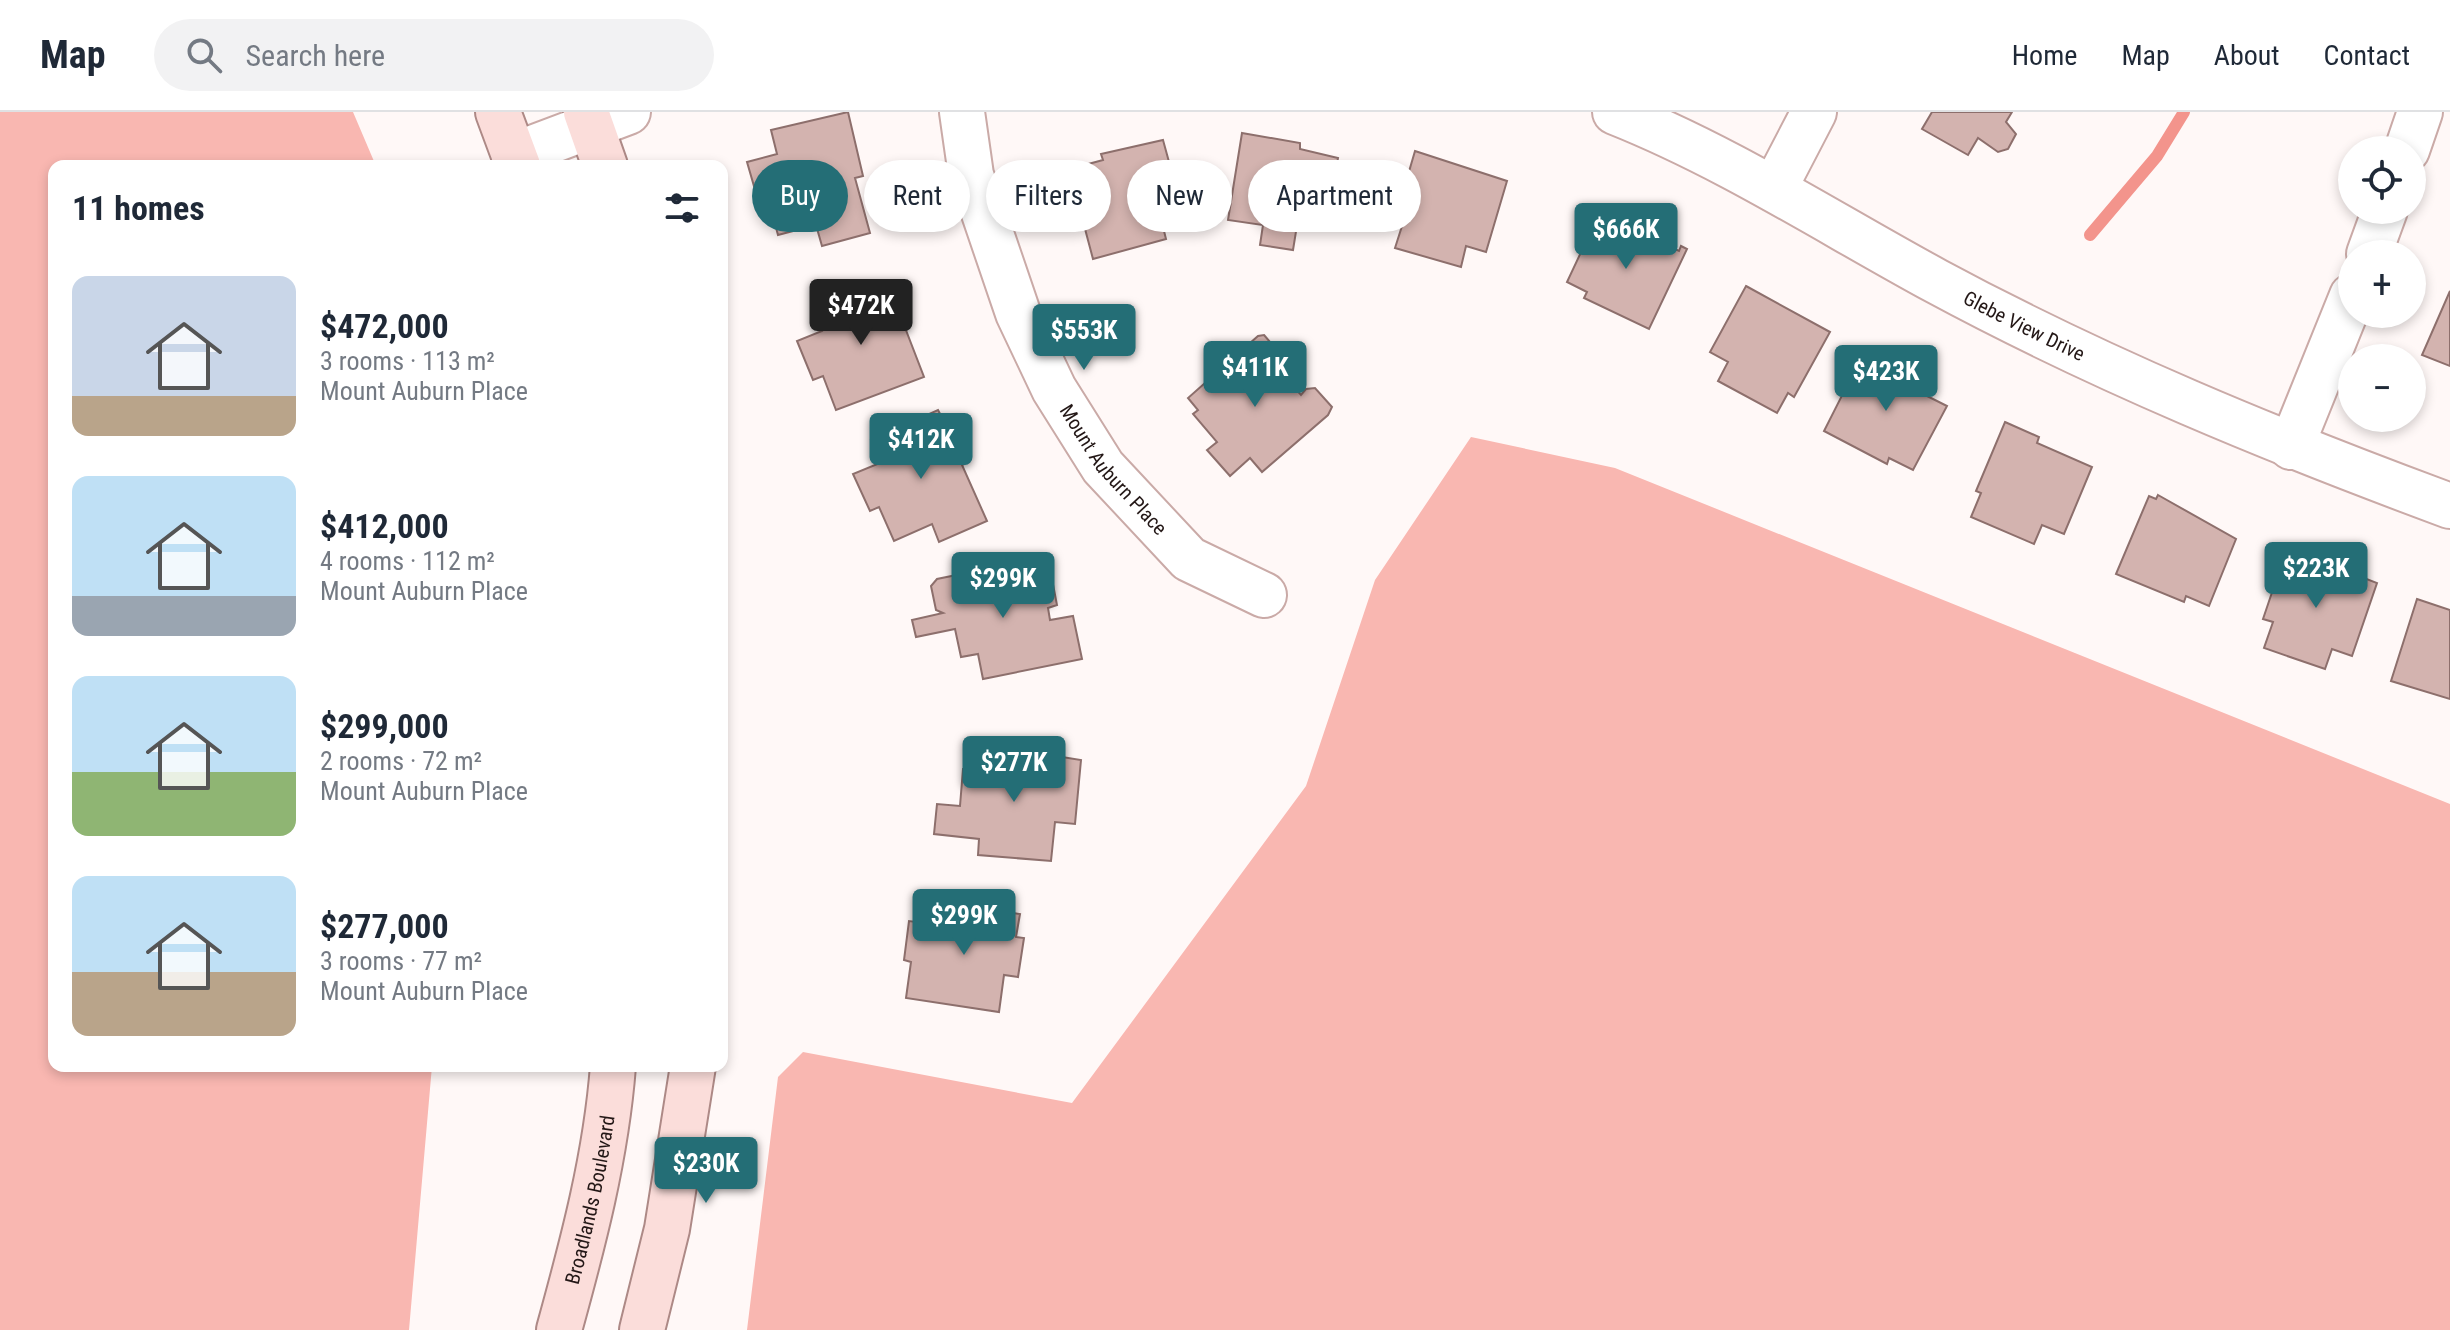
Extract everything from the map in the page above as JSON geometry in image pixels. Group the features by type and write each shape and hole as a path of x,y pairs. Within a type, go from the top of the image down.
{"main road":[{"path":"498,112 516,160"},
{"path":"602,116 605,160"},
{"name":"Broadlands Boulevard","path":"559,1330 585,1235 609,1124 613,1072"},
{"path":"642,1330 667,1229 692,1072"}],"street":[{"name":"Mount Auburn Place","path":"962,112 971,175 1018,313 1071,415 1103,467 1189,559 1264,595"},
{"name":"Glebe View Drive","path":"1615,112 1704,151 1937,281 2083,355 2291,447 2450,506"},
{"path":"1774,189 1814,112"},
{"path":"2412,136 2420,112"},
{"path":"516,160 602,116"},
{"path":"2291,447 2339,328"}],"shaded area":[{"path":"0,112 353,112 373,160 48,160 48,1072 431,1072 409,1330 0,1330"},
{"path":"1471,437 1615,468 2450,804 2450,1330 747,1330 778,1077 803,1052 1072,1103 1306,786 1375,580"}],"building":[{"path":"848,112 863,176 855,178 864,211 864,232 870,233 822,246 818,232 848,232 848,160 754,160 777,154 771,130"},
{"path":"1932,112 2012,112 2006,122 2016,134 2008,149 1998,152 1978,138 1968,155 1922,129"},
{"path":"1242,133 1300,143 1300,149 1338,158 1248,160 1248,223 1232,221 1232,195"},
{"path":"1163,140 1168,160 1127,160 1127,232 1164,232 1166,239 1093,259 1086,232 1111,232 1111,160 1103,160 1101,154"},
{"path":"1415,151 1507,181 1486,252 1466,246 1461,267 1395,248 1400,232 1421,232 1421,160 1412,160"},
{"path":"752,161 752,179 747,162"},
{"path":"1599,214 1679,251 1681,246 1687,249 1649,329 1584,298 1587,292 1567,282"},
{"path":"1262,232 1296,232 1293,250 1260,245"},
{"path":"887,281 924,377 836,410 823,376 813,380 797,341 822,331 813,309"},
{"path":"1746,286 1830,332 1794,397 1788,393 1777,413 1718,381 1728,362 1710,352"},
{"path":"2450,291 2450,366 2426,357 2426,346"},
{"path":"1264,335 1277,350 1269,358 1301,395 1306,389 1315,388 1332,407 1328,415 1262,472 1250,458 1230,476 1207,450 1217,442 1193,414 1198,410 1188,398 1258,336"},
{"path":"1864,352 1929,386 1925,395 1947,406 1913,470 1889,458 1887,464 1824,431"},
{"path":"938,410 966,463 962,465 987,521 939,542 932,524 894,541 879,507 870,511 853,474 880,463 871,440"},
{"path":"2005,422 2039,437 2037,443 2092,467 2064,534 2042,525 2034,544 1971,517 1981,493 1976,491"},
{"path":"2158,495 2236,539 2209,606 2186,596 2184,602 2116,574 2149,496 2156,499"},
{"path":"2287,548 2377,583 2352,656 2332,649 2325,669 2264,648 2273,622 2263,619"},
{"path":"1025,561 1029,579 1051,574 1057,605 1048,608 1050,620 1073,616 1082,659 983,679 978,654 961,657 955,629 916,637 912,620 943,613 936,610 931,586 937,579"},
{"path":"2417,599 2450,610 2450,699 2391,681"},
{"path":"987,745 1081,760 1075,824 1055,822 1051,861 978,855 979,839 934,834 937,804 960,806 963,769 984,771"},
{"path":"943,903 1020,914 1016,937 1024,938 1018,977 1004,975 999,1012 906,998 911,962 904,960 909,921 940,925"}],"waterway":[{"path":"2090,235 2157,156 2184,112"}]}
